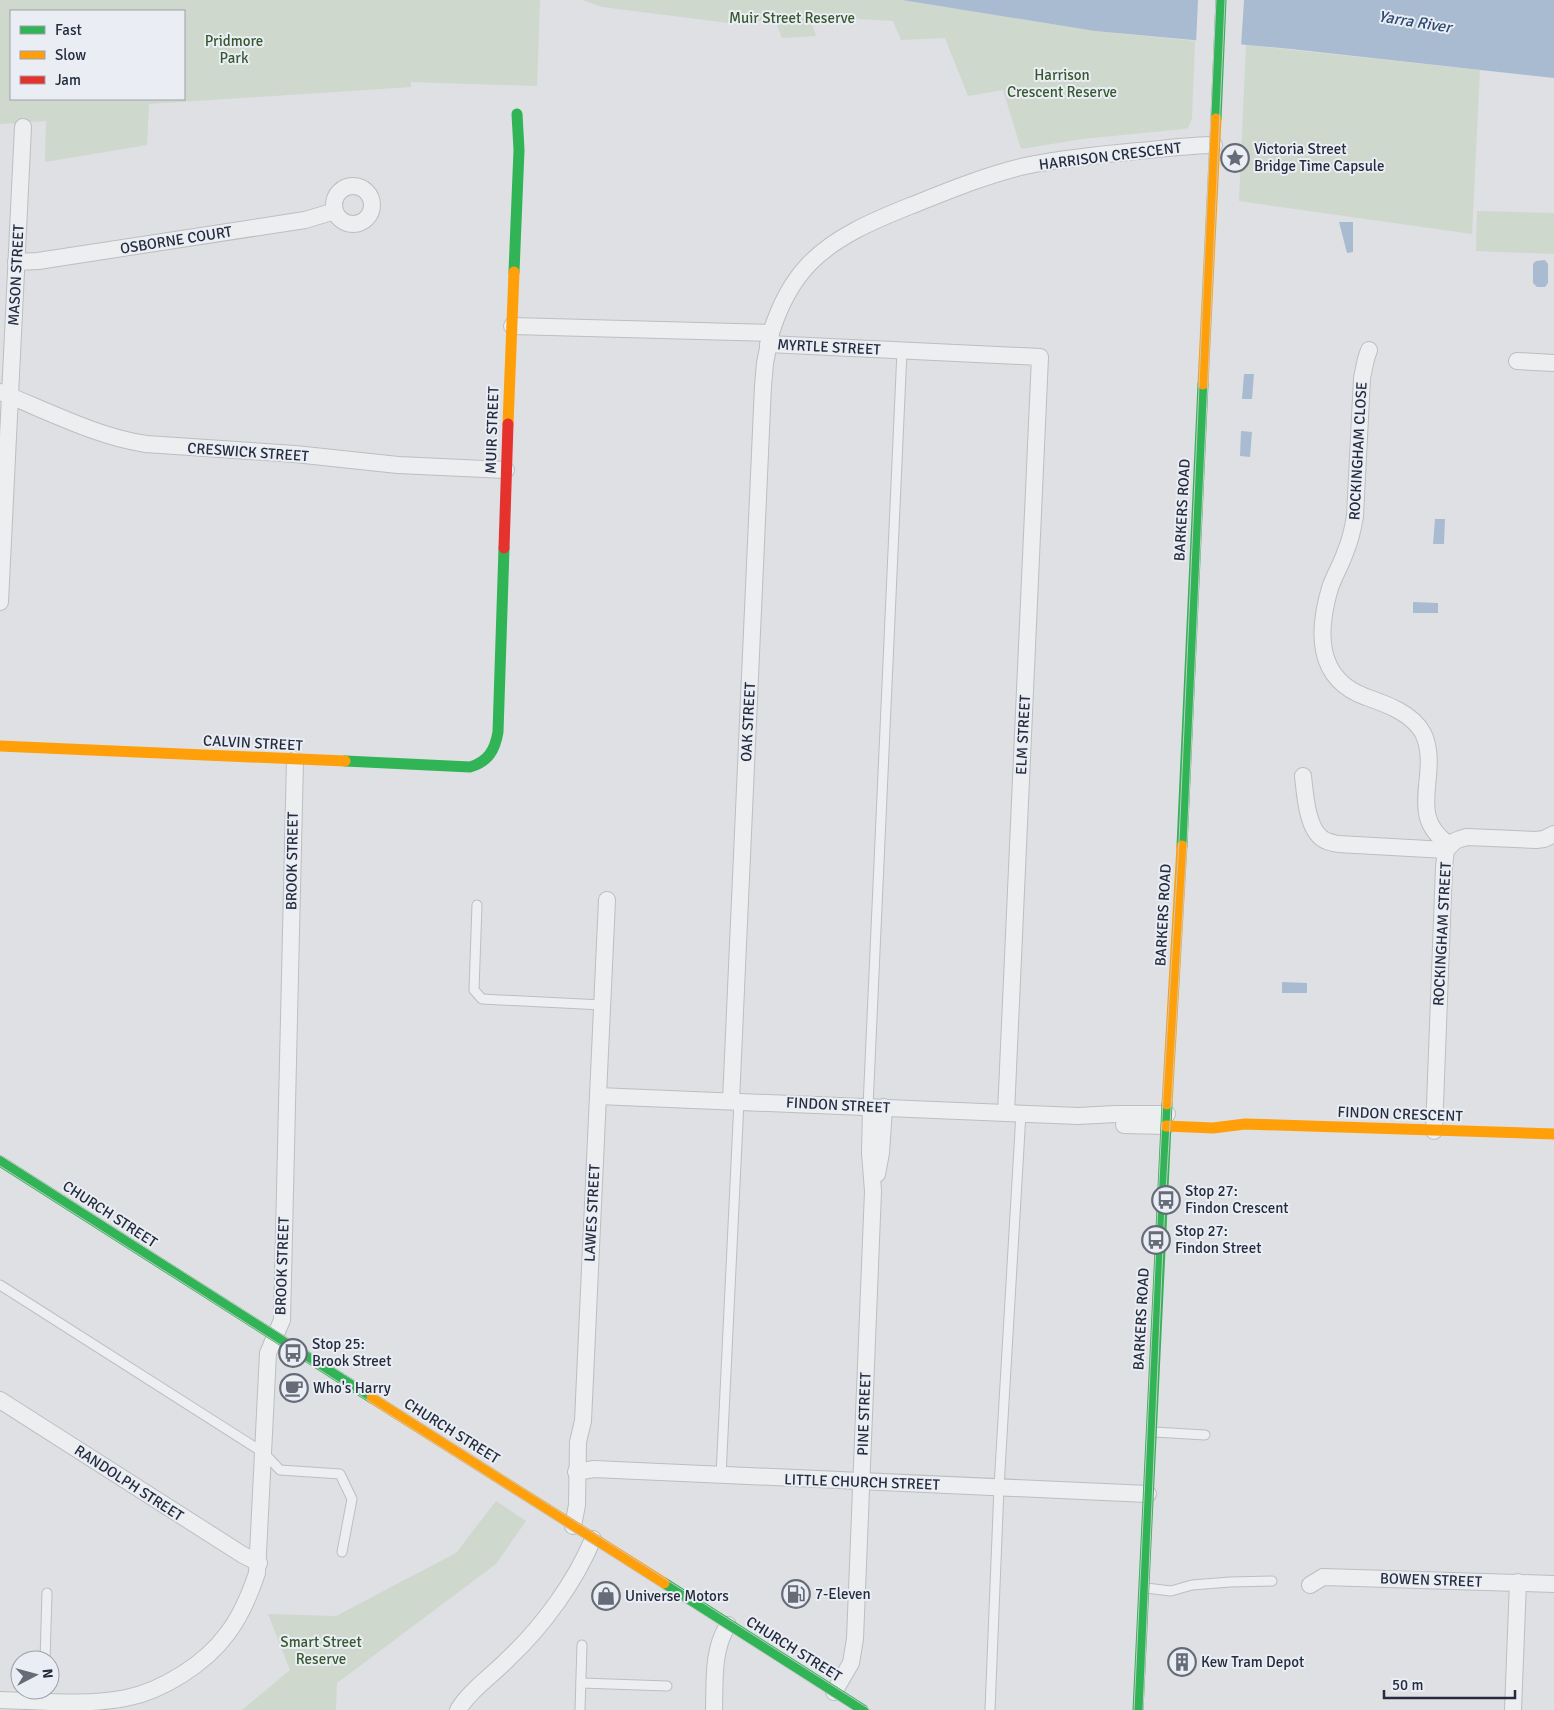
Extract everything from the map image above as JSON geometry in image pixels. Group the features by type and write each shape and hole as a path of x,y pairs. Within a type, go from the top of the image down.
{"main road":[{"name":"BARKERS ROAD","path":"1138,1710 1151,1432 1170,1118 1221,0"},
{"name":"MUIR STREET","path":"495,747 498,722 519,150 517,114"},
{"name":"CALVIN STREET","path":"0,746 470,767 483,763 489,758 495,747"},
{"name":"FINDON CRESCENT","path":"1213,1116 1245,1124"},
{"name":"FINDON CRESCENT","path":"1170,1118 1213,1128 1245,1124 1554,1134"},
{"name":"CHURCH STREET","path":"0,1161 863,1710"}],"street":[{"name":"MASON STREET","path":"0,602 5,394 16,262 23,127"},
{"name":"HARRISON CRESCENT","path":"770,339 781,304 792,284 810,263 851,233 888,215 985,178 1025,167 1075,158 1214,145"},
{"name":"OSBORNE COURT","path":"16,262 38,261 305,220 334,211"},
{"name":"MYRTLE STREET","path":"512,326 770,339 902,351 1040,357"},
{"name":"OAK STREET","path":"735,1101 763,386 770,339"},
{"name":"ROCKINGHAM CLOSE","path":"1370,350 1362,378 1355,516 1352,535 1330,588 1322,638 1324,653 1334,676 1344,685 1359,694 1400,711 1412,720 1422,733 1428,754 1426,812 1435,834 1448,848"},
{"name":"ELM STREET","path":"1013,1113 1040,357"},
{"path":"1517,362 1554,363"},
{"name":"CRESWICK STREET","path":"5,394 66,420 132,442 295,454 398,465 506,470"},
{"name":"BROOK STREET","path":"60,1698 88,1702 124,1698 163,1686 176,1678 198,1662 227,1635 246,1601 257,1573 259,1563 268,1352 282,1320 294,760"},
{"path":"1303,776 1310,819 1317,834 1323,839 1338,844 1448,848"},
{"name":"ROCKINGHAM STREET","path":"1434,1131 1444,868 1448,848 1454,841 1467,838 1536,840 1544,839 1554,834"},
{"name":"LAWES STREET","path":"573,1526 577,1505 576,1472 578,1442 583,1421 606,900"},
{"name":"FINDON STREET","path":"598,1096 1078,1116 1116,1114 1170,1118"},
{"name":"PINE STREET","path":"834,1692 848,1670 853,1654 873,1190 870,1153 874,1107"},
{"name":"RANDOLPH STREET","path":"0,1400 243,1555 259,1563"},
{"name":"LITTLE CHURCH STREET","path":"576,1472 594,1470 1148,1494"},
{"path":"458,1710 476,1689 510,1658 547,1616 593,1539"},
{"name":"BOWEN STREET","path":"1310,1585 1323,1577 1554,1584"},
{"path":"1513,1710 1518,1582"},
{"path":"714,1710 716,1660 728,1625"}],"lane":[{"path":"874,1107 902,351"},
{"path":"477,905 474,990 482,1000 602,1005"},
{"path":"721,1476 735,1101"},
{"path":"990,1710 1013,1113"},
{"path":"0,1285 264,1453 280,1470 340,1474 352,1499 342,1552"},
{"path":"1151,1432 1205,1435"},
{"path":"1143,1588 1171,1591 1192,1585 1272,1581"},
{"path":"45,1650 47,1593"},
{"path":"580,1710 582,1645"},
{"path":"581,1682 667,1686"}],"green space":[{"name":"Pridmore Park","path":"0,0 540,0 537,86 411,82 411,87 149,104 147,145 45,162 46,121 0,124"},
{"name":"Harrison Crescent Reserve","path":"582,0 902,0 1095,31 1195,41 1192,118 1188,128 1183,129 1082,139 1021,149 1003,90 968,96 945,38 901,40 893,21 809,16 816,36 782,38 775,20 729,23 602,7"},
{"path":"1246,45 1480,70 1472,234 1239,201"},
{"path":"1477,211 1554,213 1554,254 1476,251"},
{"name":"Smart Street Reserve","path":"496,1501 526,1521 496,1564 337,1683 336,1710 242,1710 290,1670 268,1614 336,1616 456,1553"}],"water":[{"name":"Yarra River","path":"902,0 1554,0 1554,78 1291,49 1095,31"},
{"path":"1339,222 1353,222 1353,252 1347,253"},
{"path":"1545,260 1548,264 1548,283 1545,287 1537,287 1533,283 1533,264 1536,261"},
{"path":"1244,374 1254,374 1252,399 1242,399"},
{"path":"1241,431 1252,432 1250,457 1240,456"},
{"path":"1435,519 1445,519 1444,544 1433,544"},
{"path":"1413,602 1438,603 1438,613 1413,613"},
{"path":"1282,982 1307,983 1307,993 1282,993"}],"pier":[{"path":"1198,0 1244,0 1241,47 1196,44"}],"tram line":[{"path":"1134,1710 1163,1099 1179,842 1216,0"},
{"path":"1143,1710 1164,1224 1187,842 1225,0"},
{"path":"0,1155 871,1710"},
{"path":"0,1166 853,1710"}],"traffic: fast":[{"path":"1216,119 1221,0"},
{"path":"514,272 519,150 517,114"},
{"path":"1182,846 1203,384"},
{"path":"345,761 470,767 482,762 493,750 498,732 504,548"},
{"path":"1138,1710 1167,1104"},
{"path":"0,1161 372,1398"},
{"path":"664,1583 863,1710"}],"traffic: slow":[{"path":"1203,384 1216,119"},
{"path":"508,424 514,272"},
{"path":"0,746 345,761"},
{"path":"1167,1104 1182,846"},
{"path":"1166,1126 1213,1128 1245,1124 1554,1134"},
{"path":"372,1398 664,1583"}],"traffic: jam":[{"path":"504,548 508,424"}],"place":[{"name":"Victoria Street Bridge Time Capsule","path":"1235,158"},
{"name":"Stop 27: Findon Crescent","path":"1166,1200"},
{"name":"Stop 27: Findon Street","path":"1156,1240"},
{"name":"Stop 25: Brook Street","path":"293,1353"},
{"name":"Who's Harry","path":"294,1388"},
{"name":"7-Eleven","path":"796,1594"},
{"name":"Universe Motors","path":"606,1596"},
{"name":"Kew Tram Depot","path":"1182,1662"}],"park label":[{"name":"Muir Street Reserve","path":"792,18"}]}
